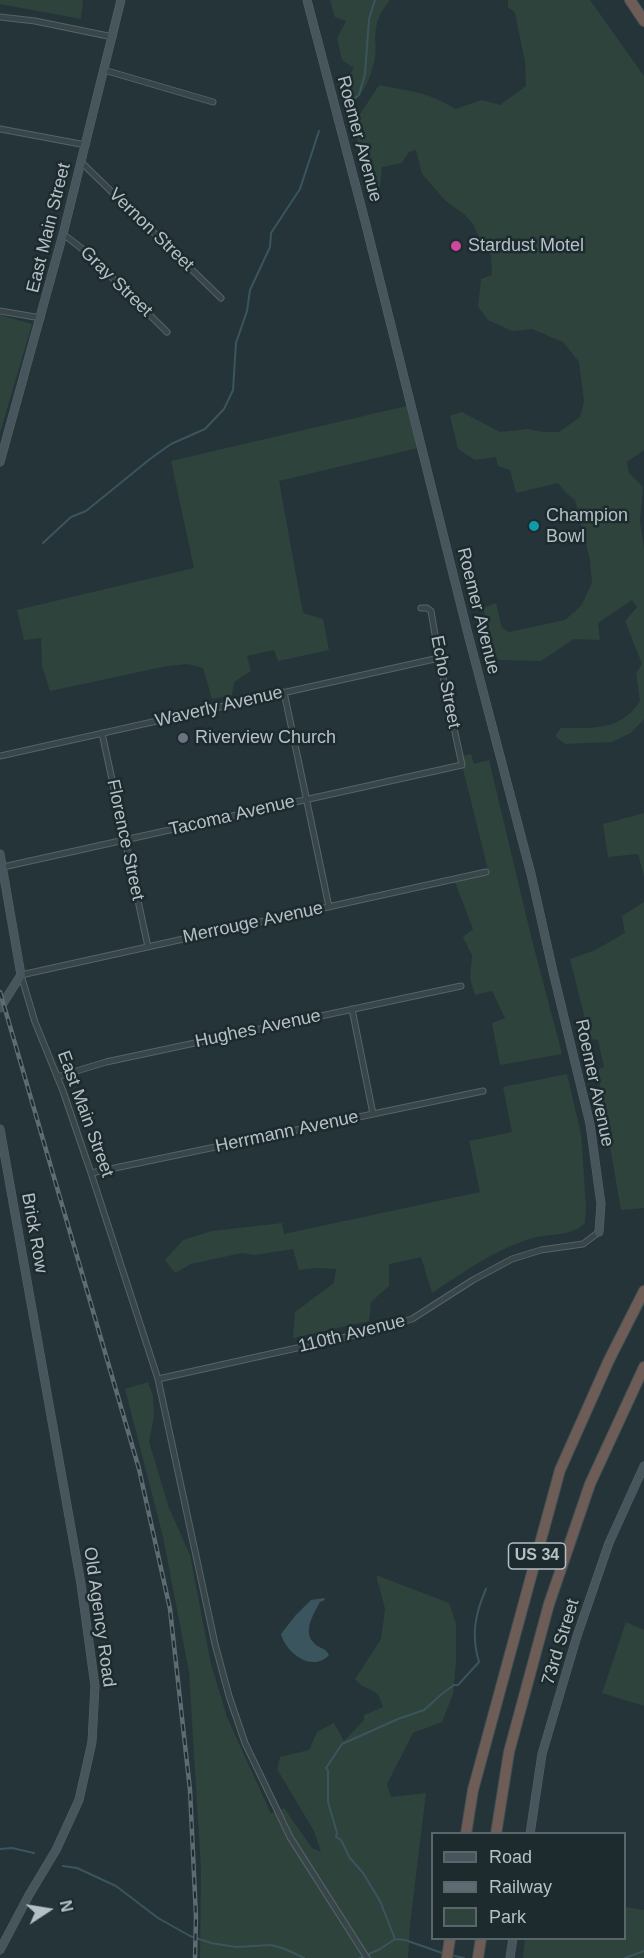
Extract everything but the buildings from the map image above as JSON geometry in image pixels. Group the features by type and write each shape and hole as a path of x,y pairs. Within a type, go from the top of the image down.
{"highway":[{"path":"630,0 644,21"},
{"name":"US 34","path":"466,1832 473,1790 560,1470 609,1360 644,1291"},
{"name":"US 34","path":"496,1832 509,1752 549,1604 590,1484 642,1371"},
{"path":"447,1958 450,1940"}],"street":[{"name":"East Main Street","path":"0,462 41,318 122,0"},
{"name":"Roemer Avenue","path":"307,0 531,874 590,1124 601,1204 599,1232"},
{"path":"0,16 113,37"},
{"path":"104,70 213,102"},
{"path":"0,129 86,145"},
{"name":"Vernon Street","path":"81,162 221,298"},
{"name":"Gray Street","path":"63,234 85,251 167,332"},
{"path":"0,310 41,318"},
{"name":"Echo Street","path":"421,608 431,611 462,765"},
{"name":"Waverly Avenue","path":"0,756 439,658"},
{"path":"284,692 329,907"},
{"name":"Florence Street","path":"102,733 148,947"},
{"name":"Tacoma Avenue","path":"3,867 462,765"},
{"name":"East Main Street","path":"0,854 21,975 35,1022 91,1173 158,1379 215,1644 229,1696 257,1770 290,1837 367,1958"},
{"name":"Merrouge Avenue","path":"21,975 486,872"},
{"path":"0,1008 21,975"},
{"name":"Hughes Avenue","path":"57,1077 106,1062 461,986"},
{"path":"352,1010 373,1114"},
{"name":"Herrmann Avenue","path":"91,1173 483,1091"},
{"name":"Brick Row","path":"0,1129 39,1342"},
{"name":"110th Avenue","path":"158,1379 364,1333 412,1319 512,1259 541,1250 583,1244 599,1232"},
{"name":"Old Agency Road","path":"0,1950 56,1850 79,1800 92,1742 95,1686 81,1584 39,1342"},
{"name":"73rd Street","path":"530,1832 542,1754 577,1636 609,1542 644,1466"},
{"path":"510,1958 513,1940"}],"green space":[{"path":"0,0 83,0 81,19 0,4"},
{"path":"330,0 390,0 378,21 375,33 376,55 369,79 359,97 349,107 344,100 351,91 348,77 354,68 342,60 337,38 346,21 335,17"},
{"path":"508,0 590,0 644,76 644,450 627,462 629,473 643,487 640,521 644,549 644,719 631,733 612,742 565,744 555,736 561,728 595,727 615,723 632,711 640,701 636,673 642,664 625,621 637,607 632,600 598,623 600,640 574,639 541,661 498,660 483,608 496,603 502,628 509,632 565,620 581,606 592,583 590,560 575,500 558,483 516,493 510,470 498,466 496,457 475,460 458,449 450,416 462,412 500,432 528,429 559,432 580,417 584,401 579,362 563,342 532,329 512,331 488,320 478,307 481,279 492,275 491,255 484,249 473,224 446,201 422,174 416,150 409,152 402,163 382,167 380,188 372,188 361,163 355,122 379,85 427,96 455,109 482,100 500,105 526,86 525,62 515,13 508,7"},
{"path":"0,315 32,324 0,433"},
{"path":"411,405 422,447 279,481 303,613 323,619 329,650 278,661 274,650 247,656 251,671 234,682 232,695 212,699 203,668 187,664 167,666 50,691 42,666 41,638 24,640 17,610 194,568 171,461"},
{"path":"471,754 474,764 489,760 562,1054 500,1065 492,1023 505,1018 492,991 475,995 470,978 472,955 463,937 473,929 455,882 489,874 460,757"},
{"path":"644,813 644,876 638,854 608,857 603,824"},
{"path":"644,902 644,1208 621,1210 597,1070 604,1067 598,1040 590,1039 570,959 595,950 625,933 622,916"},
{"path":"567,1074 581,1134 586,1206 585,1223 574,1231 540,1236 506,1248 432,1293 421,1257 389,1264 389,1286 371,1302 369,1321 293,1338 295,1312 334,1283 336,1269 299,1270 293,1249 255,1255 242,1253 191,1264 175,1273 165,1260 183,1240 212,1231 282,1223 284,1234 480,1192 469,1141 512,1132 503,1087"},
{"path":"148,1382 153,1396 154,1417 149,1442 169,1508 190,1555 211,1664 227,1717 271,1814 284,1808 312,1848 321,1852 314,1831 277,1769 280,1757 309,1750 317,1732 334,1723 344,1741 364,1720 364,1715 383,1707 378,1695 359,1684 355,1679 381,1639 385,1609 376,1575 449,1603 456,1623 453,1694 442,1722 413,1733 387,1784 391,1797 426,1793 408,1958 200,1958 201,1870 189,1672 163,1537 125,1389"},
{"path":"626,1622 644,1630 644,1706 602,1693"},
{"path":"626,1907 644,1910 644,1958 523,1958 525,1940 626,1940"}],"water":[{"path":"324,1598 325,1600 320,1602 312,1617 309,1634 314,1643 329,1655 315,1662 308,1661 300,1658 288,1648 281,1634 311,1600"}],"waterway":[{"path":"348,103 359,95 365,74 369,19 375,0"},
{"path":"43,543 71,517 86,511 171,444 205,429 224,409 233,390 236,343 247,311 250,290 270,247 271,233 300,189 319,131"},
{"path":"395,1939 380,1901 363,1873 350,1858 341,1840 336,1837 337,1833 328,1802 328,1771 326,1768 342,1744 424,1710 443,1693 454,1685 458,1685 479,1662 475,1643 475,1625 486,1589"},
{"path":"0,1849 12,1848 34,1853"},
{"path":"63,1866 77,1868 116,1886 158,1918 190,1936 211,1943 236,1947 271,1945 304,1958"},
{"path":"360,1958 395,1939 405,1940 445,1954"},
{"path":"625,1958 644,1951"},
{"path":"450,1955 464,1958"}],"railway":[{"path":"0,992 139,1469 170,1609 190,1790 196,1917 195,1958"}],"place":[{"name":"Stardust Motel","path":"456,246"},
{"name":"Champion Bowl","path":"534,526"},
{"name":"Riverview Church","path":"183,738"}]}
